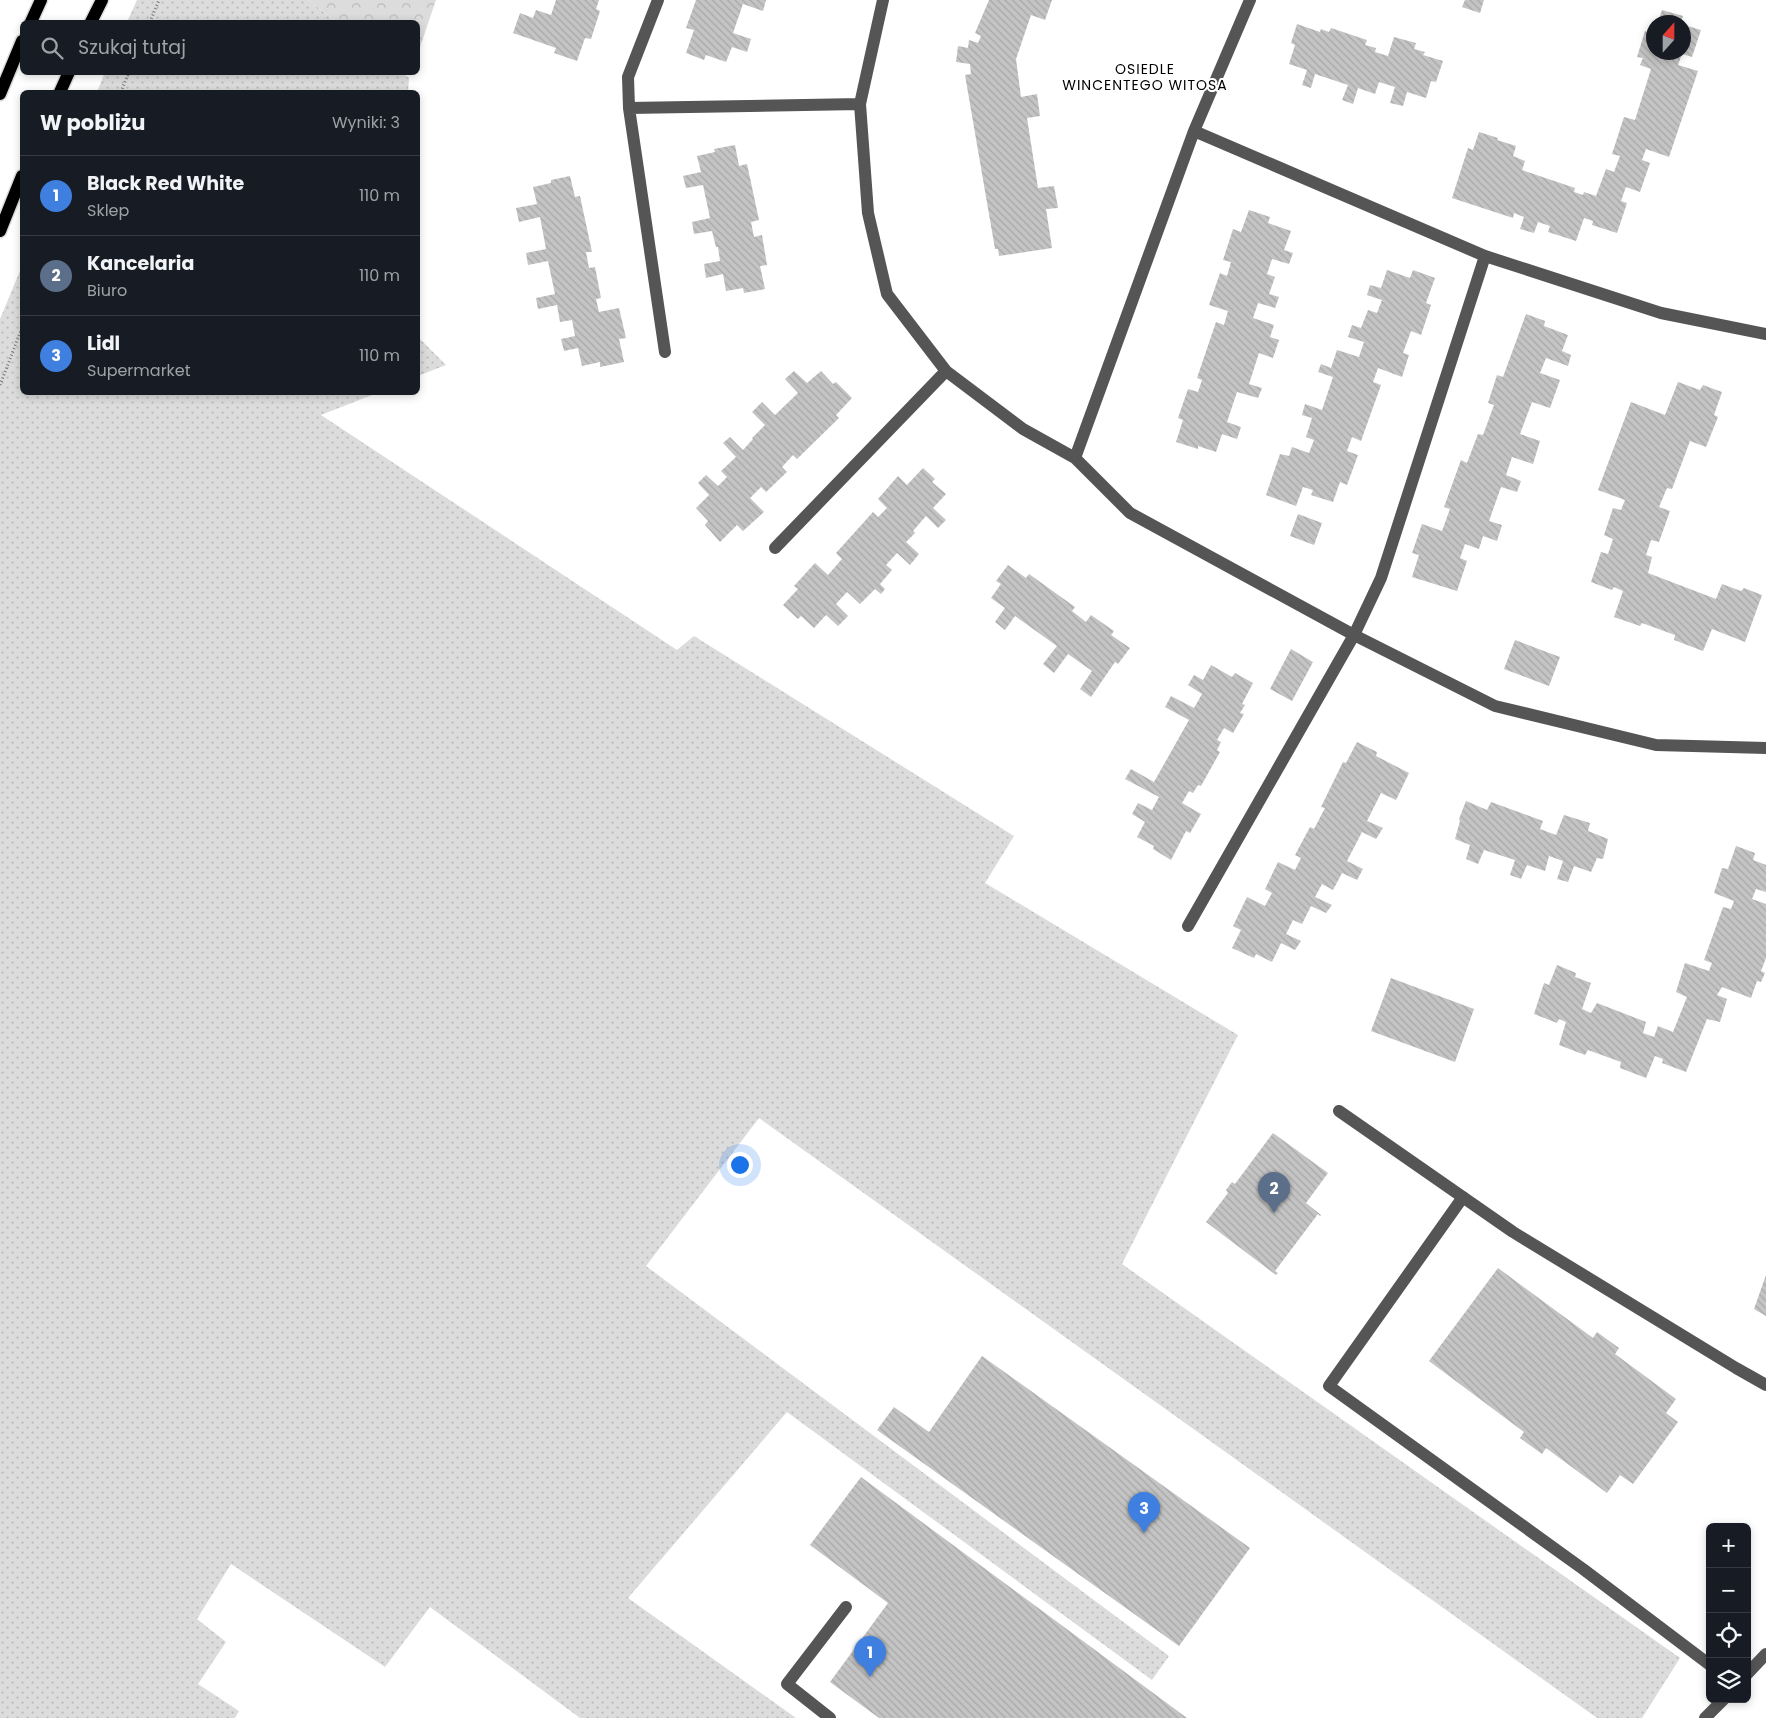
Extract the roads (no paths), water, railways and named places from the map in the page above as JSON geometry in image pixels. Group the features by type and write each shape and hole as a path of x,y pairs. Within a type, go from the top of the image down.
{"main road":[{"path":"32,20 41,0"},
{"path":"93,20 102,0"},
{"path":"0,94 20,46"},
{"path":"61,90 68,75"},
{"path":"0,231 20,181"}],"street":[{"path":"658,0 628,77 629,108 665,352"},
{"path":"884,0 860,104 868,213 886,294 946,371 1023,429 1075,458 1130,513 1354,635 1495,706 1656,745 1766,748"},
{"path":"1075,458 1194,131 1250,0"},
{"path":"629,108 860,104"},
{"path":"1194,131 1486,256 1661,313 1766,334"},
{"path":"1188,926 1354,635 1381,578 1486,256"},
{"path":"775,548 946,371"},
{"path":"1339,1111 1513,1232 1766,1385"},
{"path":"1463,1197 1329,1386 1584,1569 1706,1662"},
{"path":"830,1718 787,1684 846,1607"},
{"path":"1751,1670 1766,1654"},
{"path":"1705,1718 1720,1703"}],"place":[{"name":"Kancelaria","path":"1274,1213"},
{"name":"Lidl","path":"1144,1533"},
{"name":"Black Red White","path":"870,1677"}],"district":[{"name":"OSIEDLE WINCENTEGO WITOSA","path":"1145,78"}]}
